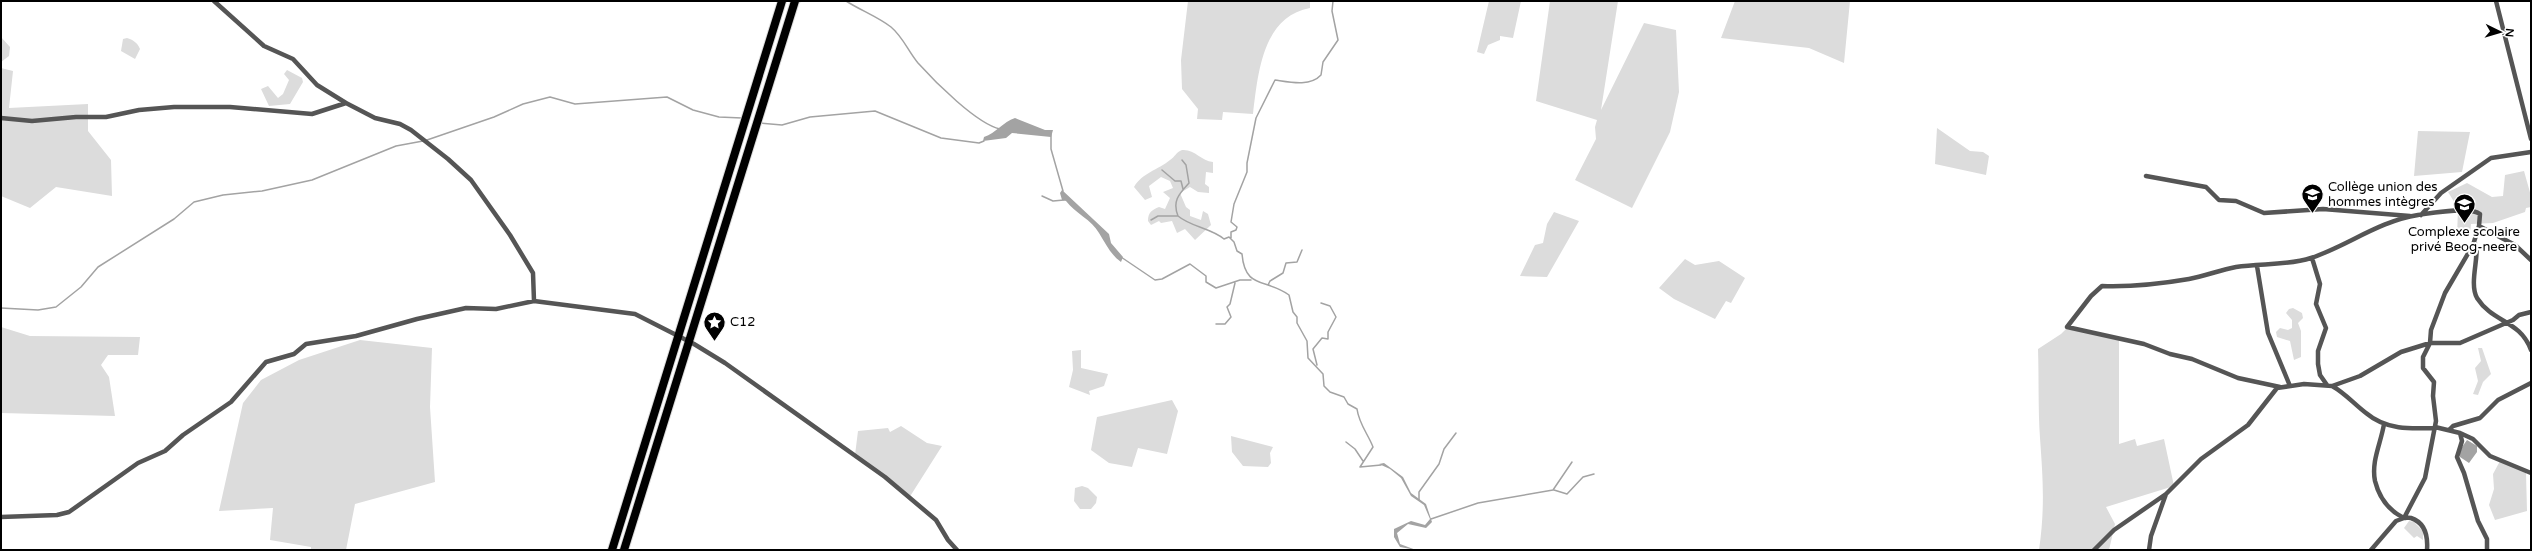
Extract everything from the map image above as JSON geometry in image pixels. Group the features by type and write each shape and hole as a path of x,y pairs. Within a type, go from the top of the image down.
{"highway":[{"path":"612,550 782,1"},
{"path":"624,550 795,1"}],"street":[{"path":"214,1 264,46 293,59 316,85 375,118 400,124 411,130 448,159 471,180 510,235 533,273 534,301"},
{"path":"2496,1 2531,139"},
{"path":"1,118 32,121 76,117 106,118 139,110 174,107 230,107 312,114 346,103"},
{"path":"2421,215 2441,193 2491,158 2531,152"},
{"path":"2146,176 2206,187 2219,200 2236,201 2264,213 2323,209 2413,216"},
{"path":"2404,518 2425,478 2436,416 2433,396 2434,382 2423,368 2422,359 2430,343 2431,330 2445,293 2474,242 2479,226 2479,213 2469,210 2413,216 2380,227 2312,258 2295,263 2237,267 2190,279 2144,285 2102,286 2091,296 2067,327 2144,344 2170,354 2192,359 2238,378 2280,387 2304,384 2329,385 2360,376 2396,354 2430,343 2460,343 2507,322 2519,314 2531,312"},
{"path":"2479,226 2515,245 2531,260"},
{"path":"2474,242 2477,250 2473,287 2477,297 2493,316 2514,325 2531,350"},
{"path":"2312,258 2320,284 2316,304 2326,328 2318,351 2318,364 2320,374 2329,385 2367,415 2384,424 2408,429 2434,427 2450,429 2473,439 2490,456 2531,473"},
{"path":"2257,266 2268,333 2290,386"},
{"path":"1,517 57,515 69,512 138,463 165,451 183,435 231,402 266,362 294,354 306,344 356,336 417,319 466,308 496,309 534,301 635,314 678,336 725,363 885,477 936,520 948,540 957,550"},
{"path":"2450,429 2453,426 2480,418 2498,400 2531,383"},
{"path":"2094,550 2114,530 2166,494 2201,459 2248,425 2271,393 2280,387"},
{"path":"2384,424 2376,452 2375,481 2385,504 2404,518"},
{"path":"2460,433 2462,441 2457,457 2464,473 2478,521 2487,539 2487,550"},
{"path":"2149,550 2151,536 2166,494"},
{"path":"2371,550 2396,521 2404,518 2410,518 2418,522 2425,530 2429,540 2427,550"}],"shaded area":[{"path":"1188,1 1310,1 1310,8 1294,13 1282,23 1272,35 1265,49 1261,65 1257,82 1253,114 1223,112 1222,120 1197,119 1198,109 1182,89 1181,60"},
{"path":"1489,1 1521,1 1513,38 1500,36 1500,40 1488,45 1484,54 1477,52"},
{"path":"1550,1 1618,1 1601,110 1644,23 1676,30 1679,92 1670,132 1632,208 1575,180 1596,139 1595,127 1597,120 1536,101"},
{"path":"1735,1 1850,1 1844,63 1809,48 1721,38"},
{"path":"1,37 10,47 9,56 1,62"},
{"path":"127,38 135,42 140,49 135,59 121,51 123,39"},
{"path":"1,68 13,71 9,108 88,104 88,131 111,160 112,196 56,187 30,208 1,196"},
{"path":"287,70 302,78 303,82 290,104 269,106 261,89 268,86 278,98 283,94 289,80 284,74"},
{"path":"1015,118 1045,130 1053,130 1051,137 1012,133 1006,138 983,141 984,137"},
{"path":"1937,128 1970,151 1983,152 1989,156 1986,175 1935,164"},
{"path":"2418,131 2470,132 2462,172 2414,176"},
{"path":"1182,150 1191,151 1205,160 1213,162 1213,173 1206,172 1205,184 1209,187 1209,193 1198,192 1190,187 1180,193 1186,207 1190,210 1190,216 1201,220 1203,211 1208,214 1211,225 1195,240 1185,229 1177,233 1172,221 1161,223 1159,221 1151,225 1148,221 1152,210 1159,207 1165,209 1170,198 1163,192 1173,188 1170,181 1161,177 1149,186 1152,197 1145,200 1134,187 1141,178 1172,159"},
{"path":"2524,171 2531,196 2531,207 2526,208 2525,212 2493,223 2471,224 2470,233 2457,237 2458,208 2448,192 2467,183 2492,197 2503,196 2505,175"},
{"path":"1062,190 1109,234 1111,243 1123,257 1121,262 1111,252 1096,228 1066,201 1062,200 1060,193"},
{"path":"1554,212 1579,221 1547,277 1520,276 1535,245 1543,243 1547,224"},
{"path":"1685,259 1695,265 1719,261 1745,278 1731,303 1726,301 1715,319 1674,299 1659,288"},
{"path":"2293,308 2302,313 2303,318 2298,323 2301,331 2301,357 2294,360 2290,341 2277,337 2276,332 2280,328 2288,330 2292,328 2292,320 2286,313 2289,309"},
{"path":"1,327 30,336 140,337 138,355 108,355 101,365 109,377 115,416 1,413"},
{"path":"2066,329 2119,337 2119,444 2135,439 2137,446 2164,439 2174,486 2106,507 2115,524 2109,550 2039,550 2043,494 2039,416 2038,349"},
{"path":"360,340 432,348 430,407 435,482 355,504 346,550 311,550 311,547 270,540 273,508 219,511 243,403 261,380 299,360"},
{"path":"2478,348 2482,348 2491,374 2483,382 2478,395 2473,394 2478,381 2475,368 2481,361"},
{"path":"1081,350 1081,368 1108,374 1104,386 1089,391 1090,395 1069,387 1073,370 1072,351"},
{"path":"1172,400 1178,411 1167,454 1138,448 1132,467 1109,463 1091,450 1097,417"},
{"path":"901,426 927,443 942,446 909,498 855,455 858,431 888,428 890,432"},
{"path":"1231,436 1273,447 1270,453 1271,463 1268,467 1243,466 1232,452"},
{"path":"2467,440 2477,446 2477,452 2469,463 2460,457 2460,450"},
{"path":"2500,461 2526,473 2527,511 2495,520 2489,505 2494,489 2493,474"},
{"path":"1384,463 1403,477 1411,493 1426,504 1432,522 1426,528 1408,524 1397,533 1400,544 1416,550 1400,547 1394,537 1394,529 1411,521 1425,525 1430,519 1424,505 1411,496 1401,478 1390,469 1379,464"},
{"path":"1082,486 1088,488 1097,497 1096,503 1091,509 1080,509 1074,501 1075,488"},
{"path":"2409,521 2414,522 2423,531 2423,540 2417,536 2414,538 2404,528"}],"waterway":[{"path":"846,1 891,27 899,35 918,63 945,91 968,111 991,126 1000,129"},
{"path":"1231,238 1231,232 1236,230 1237,227 1231,222 1234,204 1247,172 1247,163 1256,118 1275,80 1299,83 1311,81 1321,75 1323,62 1338,40 1332,11 1333,1"},
{"path":"427,140 494,117 523,104 550,97 575,104 667,97 693,110 719,117 742,118"},
{"path":"760,123 782,125 810,117 875,111 941,138 979,143 984,141"},
{"path":"1051,134 1051,149 1063,191"},
{"path":"1,308 38,310 56,307 81,287 98,267 174,219 194,202 223,195 262,191 312,180 396,146 423,141"},
{"path":"1182,160 1186,165 1189,183 1180,194 1176,202 1176,211 1178,216 1183,220 1213,232 1224,239 1229,237 1234,242 1237,251 1242,254 1247,273 1252,278 1289,295 1293,312 1297,317 1297,323 1307,341 1308,358 1323,374 1324,386 1330,392 1344,397 1348,404 1357,409 1362,424 1373,447 1360,467 1381,465"},
{"path":"1162,170 1175,181 1181,181 1183,189"},
{"path":"1042,196 1053,201 1064,200"},
{"path":"1151,220 1158,216 1178,216"},
{"path":"1268,285 1270,281 1283,273 1286,263 1297,262 1302,250"},
{"path":"1121,257 1155,280 1162,279 1190,264 1206,276 1206,282 1216,288 1240,280 1251,280"},
{"path":"1216,324 1225,324 1231,317 1227,307 1230,304 1235,283"},
{"path":"1317,365 1313,349 1322,338 1328,339 1328,332 1336,317 1330,306 1321,303"},
{"path":"1419,500 1419,492 1439,464 1444,449 1456,433"},
{"path":"1346,442 1355,449 1363,461"},
{"path":"1431,519 1478,503 1553,490 1572,462"},
{"path":"1554,490 1567,494 1583,477 1594,474"}],"place":[{"name":"Collège union des hommes intègres","path":"2313,214"},
{"name":"Complexe scolaire privé Beog-neere","path":"2464,224"},
{"name":"C12","path":"714,342"}]}
